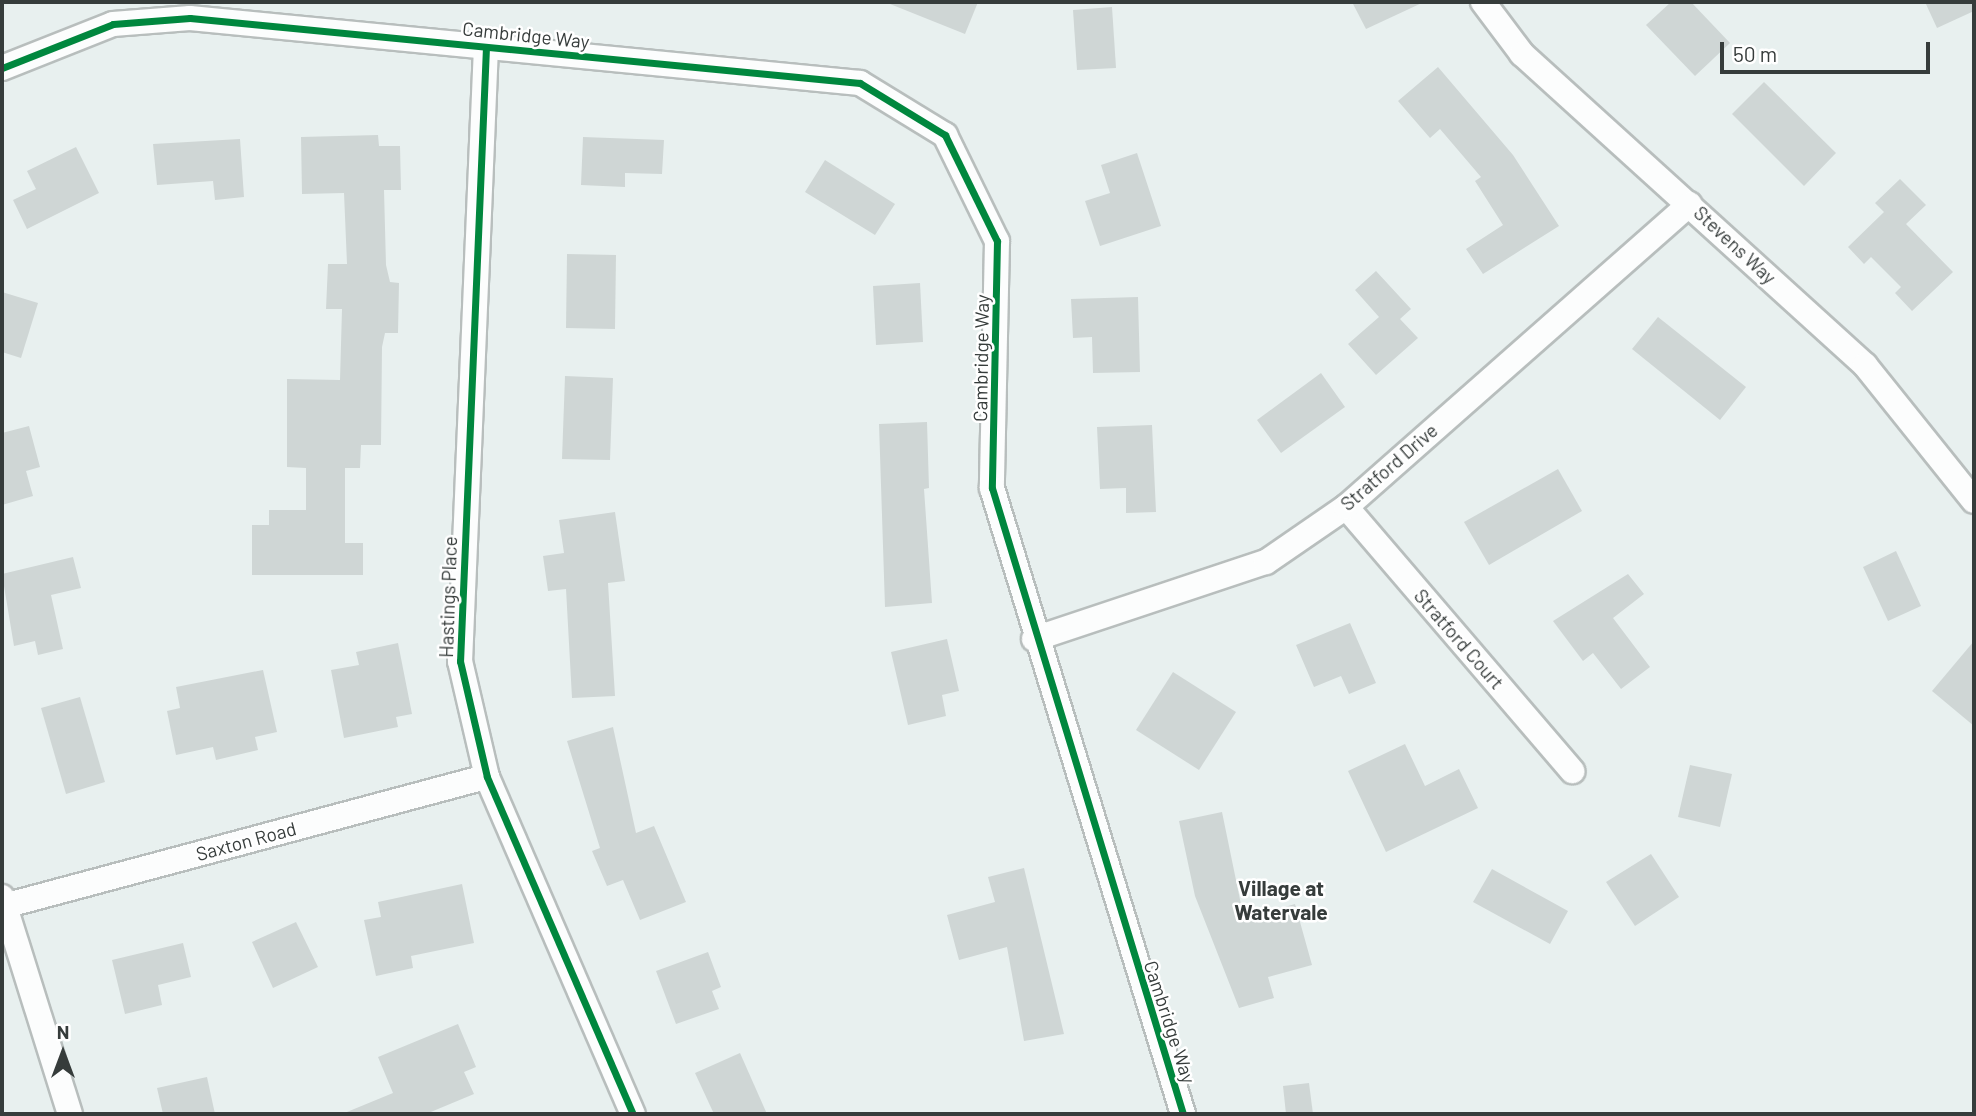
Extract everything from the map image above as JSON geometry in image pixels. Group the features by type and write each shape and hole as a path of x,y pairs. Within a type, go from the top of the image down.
{"street":[{"name":"Stevens Way","path":"1483,2 1522,54 1865,365 1974,501"},
{"name":"Cambridge Way","path":"2,68 113,24 190,18 860,83 945,135 997,241 992,488 1034,639 1183,1114"},
{"name":"Hastings Place","path":"486,47 460,661 487,777 633,1114"},
{"name":"Stratford Drive","path":"1034,639 1266,562 1346,507 1690,204"},
{"name":"Stratford Court","path":"1346,507 1572,771"},
{"name":"Saxton Road","path":"3,902 487,777"},
{"path":"3,902 70,1114"}],"building":[{"path":"885,2 978,2 965,34"},
{"path":"1352,2 1424,2 1366,29"},
{"path":"1671,2 1691,2 1730,43 1695,76 1646,25"},
{"path":"1925,2 1974,2 1974,11 1937,28"},
{"path":"1112,7 1116,68 1077,70 1073,10"},
{"path":"1438,67 1513,155 1559,226 1483,274 1466,249 1503,225 1475,181 1481,177 1440,129 1430,138 1398,101"},
{"path":"1764,82 1836,153 1804,186 1732,114"},
{"path":"378,135 379,146 400,146 401,190 384,190 386,265 390,282 399,283 398,333 385,333 382,347 381,445 361,445 360,468 345,468 345,543 363,543 363,575 252,575 252,525 269,525 269,510 306,510 306,468 287,467 287,379 340,380 342,309 326,309 328,264 347,264 344,193 302,194 301,137"},
{"path":"583,137 664,140 662,174 625,173 625,187 581,185"},
{"path":"240,139 244,197 215,200 213,181 157,185 153,144"},
{"path":"76,147 99,193 27,229 13,200 36,189 27,171"},
{"path":"1137,153 1161,226 1100,246 1085,201 1110,193 1101,165"},
{"path":"825,160 895,204 875,235 805,192"},
{"path":"1900,179 1926,205 1906,224 1953,272 1912,311 1895,293 1901,287 1871,257 1864,264 1848,247 1884,212 1875,203"},
{"path":"567,254 616,255 615,329 566,328"},
{"path":"1376,271 1411,309 1400,319 1418,338 1376,375 1348,344 1379,317 1355,290"},
{"path":"920,283 923,342 876,345 873,286"},
{"path":"2,292 38,303 21,358 2,352"},
{"path":"1138,297 1140,372 1093,373 1092,337 1073,338 1071,299"},
{"path":"1658,317 1746,387 1720,420 1632,349"},
{"path":"1321,373 1345,407 1281,453 1257,420"},
{"path":"565,376 613,378 610,460 562,459"},
{"path":"927,422 929,488 924,489 932,603 885,607 879,424"},
{"path":"1152,425 1156,512 1126,513 1126,488 1100,489 1097,427"},
{"path":"29,426 40,467 26,471 33,496 2,505 2,433"},
{"path":"1558,469 1582,511 1489,565 1464,522"},
{"path":"615,512 625,581 608,583 615,696 572,698 566,589 548,591 543,556 564,553 559,520"},
{"path":"1896,551 1921,606 1888,621 1863,567"},
{"path":"73,557 81,588 51,595 63,649 38,655 35,641 14,646 2,574"},
{"path":"1628,574 1644,594 1613,618 1650,667 1621,689 1593,653 1583,661 1553,621"},
{"path":"1350,623 1376,683 1349,694 1341,676 1314,687 1296,645"},
{"path":"947,639 959,691 942,695 946,716 908,725 891,652"},
{"path":"1974,641 1974,726 1932,691"},
{"path":"398,643 412,714 396,717 398,727 344,738 331,670 359,665 356,652"},
{"path":"263,670 277,732 255,737 258,750 216,760 213,747 176,755 167,711 180,708 176,687"},
{"path":"1173,672 1236,712 1199,770 1136,730"},
{"path":"80,697 105,782 66,794 41,708"},
{"path":"613,727 636,833 654,826 686,902 640,920 623,880 607,886 592,851 600,848 567,741"},
{"path":"1405,744 1425,786 1459,769 1478,808 1386,852 1348,771"},
{"path":"1690,765 1732,774 1720,827 1678,817"},
{"path":"1222,812 1244,919 1295,904 1312,965 1268,977 1274,998 1239,1008 1195,896 1179,821"},
{"path":"1651,854 1679,897 1635,926 1606,882"},
{"path":"1024,868 1064,1034 1024,1041 1007,947 959,960 947,915 995,902 988,877"},
{"path":"1492,869 1568,911 1550,944 1473,902"},
{"path":"462,884 474,943 411,956 413,968 376,976 364,920 381,917 378,902"},
{"path":"296,922 318,967 273,988 252,942"},
{"path":"183,943 191,977 158,985 162,1005 125,1014 112,960"},
{"path":"708,952 721,987 712,991 719,1009 676,1024 656,971"},
{"path":"458,1024 476,1067 464,1072 474,1094 426,1114 342,1114 393,1093 378,1057"},
{"path":"740,1053 767,1114 714,1114 695,1073"},
{"path":"207,1077 215,1114 163,1114 157,1088"},
{"path":"1309,1083 1313,1114 1286,1114 1283,1086"}],"cycle path":[{"path":"2,68 113,24 190,18 860,83 945,135 997,241 992,488 1183,1114"},
{"path":"486,47 460,661 487,777 633,1114"}],"district":[{"name":"Village at Watervale","path":"1281,900"}]}
